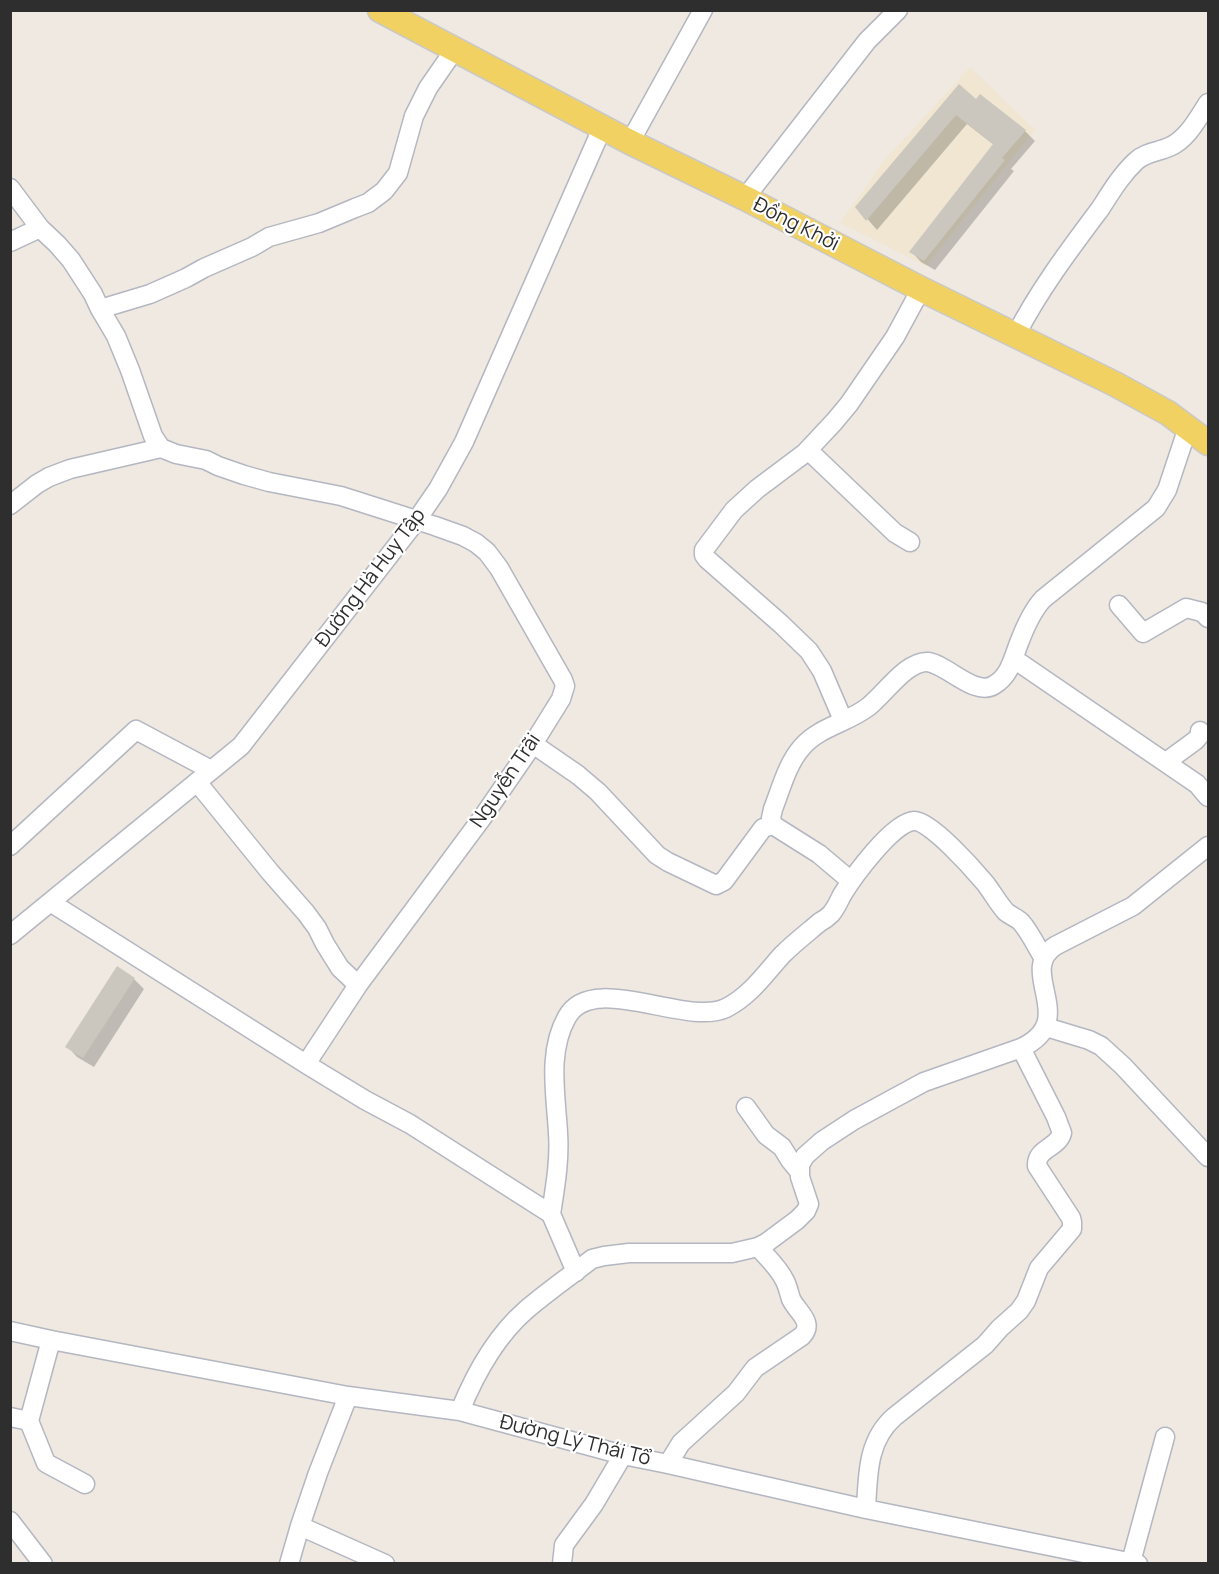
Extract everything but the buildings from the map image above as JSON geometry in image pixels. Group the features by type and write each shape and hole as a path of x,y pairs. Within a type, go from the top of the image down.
{"main road":[{"name":"Đồng Khởi","path":"380,10 403,17 455,49 630,142 1115,384 1168,413 1209,443"}],"street":[{"path":"630,142 703,10"},
{"path":"745,198 867,41 898,10"},
{"path":"100,309 159,290 269,237 319,223 368,203 384,191 398,173 414,116 428,88 455,49"},
{"path":"1016,335 1049,277 1118,180 1137,160 1182,140 1209,103"},
{"name":"Đường Hà Huy Tập","path":"10,935 241,746 416,521 438,489 465,442 603,126"},
{"path":"10,188 40,228 71,260 93,294 116,336 153,436 161,448 70,469 37,484 10,505"},
{"path":"10,242 40,228"},
{"path":"843,720 822,671 808,651 704,555 704,550 734,510 757,489 808,450 849,404 883,357 921,289"},
{"path":"851,881 819,854 773,825 771,818 773,809 793,759 800,749 811,738 867,708 916,663 936,664 983,688 998,683 1014,659 1020,640 1036,607 1043,599 1156,508 1167,490 1188,427"},
{"name":"Nguyễn Trãi","path":"161,448 176,454 206,460 269,482 341,496 435,526 476,543 488,552 499,568 565,686 561,699 533,744 482,818 358,985 306,1064"},
{"path":"808,450 895,533 910,542"},
{"path":"1119,605 1143,633 1186,608 1202,612 1209,618"},
{"path":"1014,659 1166,762 1197,784 1209,797"},
{"path":"10,846 136,730 204,776 256,856 306,913 340,968 358,985"},
{"path":"1166,762 1197,740 1200,731"},
{"path":"533,744 598,792 657,855 716,885 724,881 763,828 773,825"},
{"path":"550,1214 557,1174 558,1134 554,1082 556,1053 560,1032 567,1016 584,1001 601,998 693,1011 716,1011 725,1008 745,996 785,953 830,915 851,881 876,848 896,830 908,823 921,822 964,859 1007,913 1021,922 1043,957"},
{"path":"460,1411 477,1373 505,1332 524,1311 592,1259 629,1253 732,1253 758,1247 775,1238 806,1211 809,1204 799,1171 801,1162 811,1150 854,1120 924,1082 1021,1048 1035,1040 1046,1027 1042,963 1043,957 1049,950 1133,906 1209,846"},
{"path":"50,902 306,1064 410,1124 550,1214 576,1272"},
{"path":"1046,1027 1101,1046 1209,1157"},
{"path":"866,1509 869,1466 882,1428 985,1345 1019,1311 1026,1301 1040,1268 1071,1229 1071,1218 1036,1161 1039,1154 1060,1139 1062,1133 1021,1048"},
{"path":"746,1107 766,1135 782,1147 799,1171"},
{"path":"668,1464 681,1443 736,1393 755,1368 806,1332 808,1327 806,1322 790,1297 785,1281 758,1247"},
{"name":"Đường Lý Thái Tổ","path":"10,1331 348,1396 460,1411 623,1455 866,1509 1134,1563"},
{"path":"51,1340 29,1421 46,1463 85,1484"},
{"path":"289,1563 318,1473 348,1396"},
{"path":"10,1417 29,1421"},
{"path":"1134,1563 1165,1437"},
{"path":"561,1563 564,1545 594,1504 623,1455"},
{"path":"10,1521 43,1563"},
{"path":"300,1526 385,1563"}],"shaded area":[{"path":"970,67 1035,130 926,266 840,223 884,161"}]}
